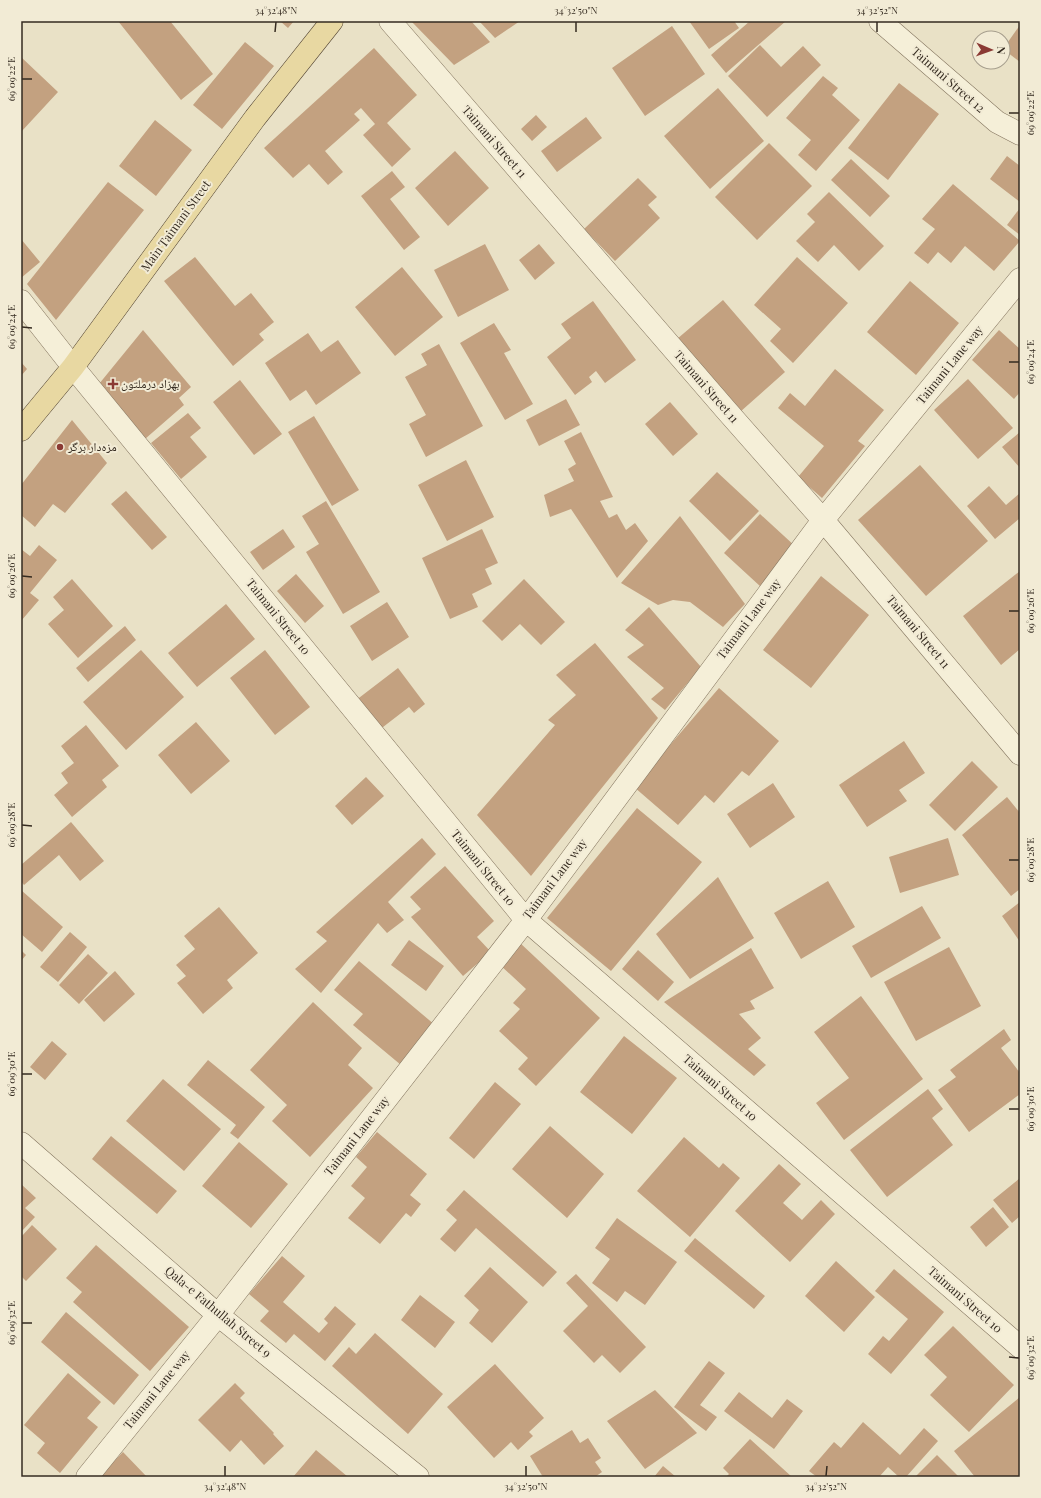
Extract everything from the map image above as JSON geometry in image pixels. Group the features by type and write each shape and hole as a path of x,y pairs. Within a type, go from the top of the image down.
{"main road":[{"name":"Main Taimani Street","path":"21,430 73,367 255,118 332,21"}],"street":[{"name":"Taimani Street 11","path":"390,21 823,520 1020,754"},
{"name":"Taimani Street 12","path":"880,21 997,122 1020,134"},
{"name":"Taimani Lane way","path":"87,1477 218,1315 526,920 823,520 1020,279"},
{"name":"Taimani Street 10","path":"21,301 73,367 526,920 1020,1347"},
{"name":"Qala-e Fathullah Street 9","path":"21,1143 218,1315 418,1477"}],"building":[{"path":"118,21 170,21 213,74 181,100"},
{"path":"280,21 294,21 288,28"},
{"path":"411,21 471,21 490,42 454,65"},
{"path":"479,21 520,21 495,38"},
{"path":"689,21 734,21 739,28 709,49"},
{"path":"750,21 786,21 726,73 711,55"},
{"path":"1020,25 1020,62 1011,55 1011,38"},
{"path":"672,26 705,74 645,116 612,68"},
{"path":"245,42 274,66 222,129 193,105"},
{"path":"760,45 781,67 803,46 821,65 767,117 728,76"},
{"path":"374,48 417,95 387,123 411,149 392,167 363,135 375,124 361,108 354,114 360,120 325,151 343,172 328,185 309,164 293,178 264,148"},
{"path":"21,57 58,92 21,132"},
{"path":"823,76 838,88 832,95 860,120 816,171 798,155 811,140 786,118"},
{"path":"899,83 939,114 888,180 848,148"},
{"path":"718,88 764,141 710,189 664,136"},
{"path":"536,115 547,127 532,141 521,129"},
{"path":"586,117 602,138 557,172 541,151"},
{"path":"155,120 192,150 156,196 119,166"},
{"path":"769,143 812,186 757,240 715,197"},
{"path":"455,151 489,188 448,226 415,188"},
{"path":"1007,156 1020,166 1020,202 990,179"},
{"path":"851,159 890,196 870,217 831,180"},
{"path":"392,171 405,187 390,199 420,237 404,250 361,196"},
{"path":"638,178 657,197 648,205 660,218 615,261 584,229"},
{"path":"108,182 144,210 56,320 27,284"},
{"path":"953,184 1020,241 994,271 965,246 951,263 938,252 928,264 914,253 935,229 922,219"},
{"path":"829,192 884,246 859,271 834,245 818,262 796,241 815,222 807,214"},
{"path":"1020,208 1020,235 1007,225"},
{"path":"21,239 40,262 21,278"},
{"path":"485,244 509,290 458,317 434,270"},
{"path":"539,244 555,263 535,280 519,260"},
{"path":"195,257 235,306 251,293 274,322 259,334 264,340 233,366 164,281"},
{"path":"797,257 848,303 793,363 770,341 781,329 754,305"},
{"path":"402,267 443,317 395,356 355,307"},
{"path":"910,281 959,323 916,375 867,332"},
{"path":"723,300 785,372 740,412 677,339"},
{"path":"593,301 636,360 605,383 596,371 589,377 592,382 575,395 547,357 571,338 561,324"},
{"path":"494,323 511,350 504,353 533,404 505,420 460,343"},
{"path":"143,330 191,387 179,398 184,405 145,439 99,384"},
{"path":"999,330 1020,349 1020,392 1014,399 972,360"},
{"path":"308,333 321,352 338,340 361,373 316,405 306,390 290,401 265,363"},
{"path":"439,344 483,426 426,457 409,424 426,415 405,377 427,365 421,354"},
{"path":"21,362 27,369 21,376"},
{"path":"835,369 884,410 858,441 865,446 822,498 798,477 824,446 778,408 790,393 805,406"},
{"path":"968,379 1013,428 978,459 934,410"},
{"path":"240,380 282,434 254,455 213,402"},
{"path":"566,399 580,425 539,446 526,420"},
{"path":"670,402 698,434 673,456 645,424"},
{"path":"188,413 201,428 190,437 207,457 181,479 151,443"},
{"path":"314,416 359,490 332,506 288,432"},
{"path":"72,420 107,463 65,513 53,504 35,527 21,515 21,485"},
{"path":"581,432 613,497 600,501 609,518 617,514 626,530 635,523 648,541 617,578 571,509 550,517 544,495 574,481 568,469 576,464 564,441"},
{"path":"1020,432 1020,468 1002,447"},
{"path":"466,460 494,517 447,541 418,485"},
{"path":"920,465 988,541 926,596 858,520"},
{"path":"717,472 759,511 730,541 689,501"},
{"path":"989,486 1006,505 1020,493 1020,518 995,539 967,506"},
{"path":"126,491 167,537 152,550 111,504"},
{"path":"326,501 380,592 343,614 306,552 319,544 302,516"},
{"path":"760,514 796,547 761,587 724,553"},
{"path":"680,516 745,604 723,627 690,602 673,600 658,605 621,583"},
{"path":"283,529 295,547 263,570 250,552"},
{"path":"482,529 498,563 485,569 492,584 472,594 478,607 450,619 422,558"},
{"path":"39,545 57,560 30,593 39,600 21,621 21,549 30,556"},
{"path":"1020,571 1020,649 1001,665 963,616"},
{"path":"296,574 324,606 305,623 277,591"},
{"path":"821,576 869,615 811,688 763,650"},
{"path":"72,579 113,626 78,658 48,624 64,610 53,597"},
{"path":"524,579 565,622 541,645 520,624 502,641 482,621"},
{"path":"387,602 409,637 372,661 350,626"},
{"path":"226,604 255,639 197,687 168,653"},
{"path":"649,607 701,667 665,710 651,699 664,688 627,657 644,645 625,630"},
{"path":"125,626 136,640 88,682 76,668"},
{"path":"595,643 658,718 531,876 477,815 555,725 548,720 576,695 556,675"},
{"path":"141,650 184,697 126,750 83,702"},
{"path":"265,650 310,707 275,735 230,678"},
{"path":"398,668 425,704 414,713 409,707 374,734 351,704"},
{"path":"719,688 779,741 749,776 742,771 714,803 705,795 678,825 634,787"},
{"path":"196,722 230,761 191,794 158,755"},
{"path":"86,725 119,766 102,780 107,787 72,817 54,795 68,783 61,773 74,763 61,746"},
{"path":"904,741 925,773 899,790 907,801 867,827 839,785"},
{"path":"972,761 998,787 955,831 929,805"},
{"path":"366,777 384,796 352,825 335,806"},
{"path":"773,783 795,817 750,848 727,814"},
{"path":"1007,797 1020,813 1020,889 1011,896 962,835"},
{"path":"637,808 702,862 611,971 547,918"},
{"path":"71,822 104,861 80,881 59,855 24,885 21,881 21,865"},
{"path":"422,838 436,854 388,902 404,920 387,933 378,923 321,993 295,969 327,941 316,932"},
{"path":"948,838 959,875 900,893 889,857"},
{"path":"445,866 494,921 477,937 491,952 463,976 411,917 421,909 410,897"},
{"path":"718,877 754,938 690,979 656,934"},
{"path":"828,881 855,927 801,959 774,913"},
{"path":"21,890 63,927 42,952 21,934"},
{"path":"1020,902 1020,942 1002,916"},
{"path":"922,906 941,938 871,978 852,946"},
{"path":"219,907 258,953 227,980 233,988 203,1014 177,983 186,976 176,965 195,949 184,936"},
{"path":"70,932 87,947 58,982 40,967"},
{"path":"409,940 444,966 426,991 391,965"},
{"path":"519,942 600,1018 536,1086 518,1069 528,1058 499,1031 520,1009 513,1003 526,989 499,964"},
{"path":"949,947 981,1006 916,1041 884,982"},
{"path":"751,948 774,988 750,1001 755,1009 739,1014 761,1038 748,1049 766,1065 754,1076 664,1002"},
{"path":"21,950 26,955 21,961"},
{"path":"638,950 674,982 658,1001 622,969"},
{"path":"88,954 108,973 79,1004 59,985"},
{"path":"359,961 435,1025 401,1065 353,1025 363,1014 334,990"},
{"path":"115,971 135,994 104,1022 84,1000"},
{"path":"861,996 923,1079 844,1140 816,1103 849,1078 814,1032"},
{"path":"313,1002 362,1048 348,1065 373,1088 310,1157 272,1121 287,1105 250,1070"},
{"path":"1004,1029 1011,1040 1001,1048 1020,1073 1020,1094 969,1132 938,1090 956,1077 950,1070"},
{"path":"624,1036 677,1078 632,1134 580,1092"},
{"path":"52,1041 67,1054 45,1080 30,1067"},
{"path":"208,1060 265,1107 238,1139 230,1133 236,1125 187,1085"},
{"path":"163,1079 221,1129 184,1171 126,1121"},
{"path":"495,1082 521,1104 474,1159 449,1138"},
{"path":"928,1089 943,1109 932,1118 953,1145 887,1197 850,1150"},
{"path":"550,1126 604,1174 567,1218 512,1169"},
{"path":"377,1132 427,1174 410,1195 421,1204 411,1217 406,1213 380,1244 348,1218 365,1198 351,1186 367,1167 356,1157"},
{"path":"111,1136 177,1191 157,1214 92,1159"},
{"path":"684,1137 719,1168 723,1163 740,1178 690,1237 637,1191"},
{"path":"239,1142 288,1184 251,1228 202,1186"},
{"path":"779,1164 801,1184 783,1203 802,1220 821,1200 835,1214 790,1262 735,1211"},
{"path":"1020,1178 1020,1216 1012,1223 993,1200"},
{"path":"21,1184 36,1198 25,1208 35,1217 21,1232"},
{"path":"464,1190 557,1272 543,1287 476,1228 455,1252 440,1239 457,1220 446,1210"},
{"path":"993,1207 1009,1227 986,1247 970,1227"},
{"path":"617,1218 677,1262 645,1305 625,1291 617,1302 592,1283 610,1259 595,1248"},
{"path":"32,1225 57,1249 26,1281 21,1276 21,1237"},
{"path":"695,1238 765,1296 754,1309 684,1251"},
{"path":"96,1245 189,1327 150,1371 73,1302 82,1292 66,1278"},
{"path":"282,1256 305,1276 283,1302 319,1333 328,1323 324,1319 335,1306 356,1324 325,1361 294,1334 286,1343 260,1321 269,1311 249,1294"},
{"path":"836,1261 875,1297 844,1332 805,1296"},
{"path":"490,1267 528,1302 492,1343 469,1323 479,1310 464,1296"},
{"path":"894,1269 944,1312 891,1374 868,1354 883,1336 889,1341 908,1319 875,1291"},
{"path":"576,1274 646,1347 620,1373 602,1355 594,1363 563,1331 588,1306 566,1283"},
{"path":"420,1295 455,1322 435,1348 401,1320"},
{"path":"66,1312 139,1375 114,1405 41,1342"},
{"path":"953,1326 1014,1385 969,1432 930,1395 947,1377 924,1355"},
{"path":"375,1333 443,1394 408,1434 332,1366 349,1347 356,1354"},
{"path":"709,1361 725,1373 700,1405 717,1417 706,1431 674,1407"},
{"path":"495,1364 544,1418 529,1432 533,1436 518,1450 511,1442 494,1458 447,1407"},
{"path":"68,1373 101,1402 87,1418 98,1427 60,1473 37,1453 45,1443 24,1425"},
{"path":"235,1383 245,1393 240,1398 274,1433 273,1434 284,1446 264,1465 241,1440 230,1452 198,1420"},
{"path":"655,1390 697,1433 645,1469 607,1421"},
{"path":"739,1392 772,1418 787,1399 803,1411 774,1449 724,1411"},
{"path":"1020,1397 1020,1477 975,1477 954,1451"},
{"path":"863,1422 900,1455 924,1428 938,1441 906,1477 899,1477 888,1467 879,1477 817,1477 809,1471 834,1442 841,1448"},
{"path":"572,1430 580,1443 588,1438 601,1458 595,1462 602,1472 595,1477 543,1477 530,1456"},
{"path":"750,1439 792,1477 726,1477 729,1474 723,1468"},
{"path":"316,1450 348,1477 293,1477"},
{"path":"123,1452 147,1477 99,1477"},
{"path":"937,1455 959,1477 915,1477"},
{"path":"663,1466 676,1477 654,1477"}],"place":[{"name":"بهزاد درملتون","path":"113,384"},
{"name":"مزه‌دار برگر","path":"60,447"}]}
